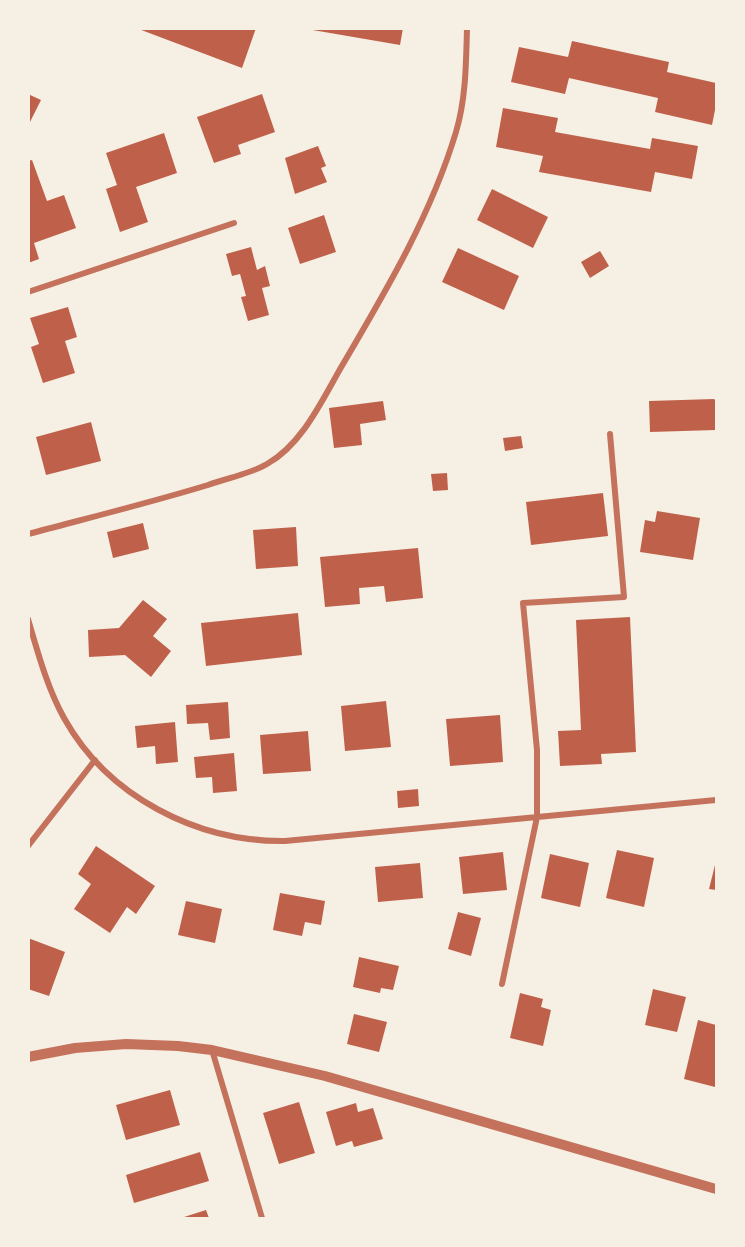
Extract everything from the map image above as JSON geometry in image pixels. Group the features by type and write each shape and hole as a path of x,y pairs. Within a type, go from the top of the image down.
{"street":[{"path":"28,534 193,489 259,468 280,455 293,442 331,385 396,273 434,191 456,131 461,108 467,28"},
{"path":"28,292 234,223"},
{"path":"502,984 537,817 537,750 523,603 624,597 610,434"},
{"path":"28,619 55,699 70,728 95,760 125,788 166,814 197,827 237,838 266,841 356,836 717,800"},
{"path":"28,846 95,760"},
{"path":"28,1057 75,1048 126,1044 212,1050 325,1076 717,1189"},
{"path":"212,1050 262,1218"}],"building":[{"path":"136,28 256,28 242,68"},
{"path":"301,28 403,28 400,45"},
{"path":"572,41 669,62 667,72 716,83 716,105 712,125 655,112 658,98 569,78 565,94 511,82 519,47 568,57"},
{"path":"28,94 41,100 28,126"},
{"path":"262,94 275,132 238,145 241,154 214,163 197,117"},
{"path":"503,108 558,118 555,132 650,149 652,138 698,146 692,179 655,172 651,192 539,172 543,156 496,147"},
{"path":"164,133 177,173 136,187 148,222 120,232 106,189 117,185 106,153"},
{"path":"318,146 326,166 321,168 327,182 295,194 285,158"},
{"path":"32,160 47,201 64,195 76,228 34,243 39,259 28,263 28,161"},
{"path":"492,189 548,217 533,248 477,220"},
{"path":"324,215 336,252 300,264 288,228"},
{"path":"251,247 257,270 265,266 270,286 262,288 269,315 248,321 241,297 246,296 240,274 232,276 226,254"},
{"path":"458,248 519,276 504,310 442,282"},
{"path":"600,251 609,266 590,278 581,262"},
{"path":"68,307 77,337 65,341 75,373 43,383 31,347 39,344 30,318"},
{"path":"714,399 716,401 716,430 650,432 649,401"},
{"path":"383,401 386,420 360,424 362,445 334,448 329,408"},
{"path":"91,422 101,461 46,475 36,437"},
{"path":"521,436 523,448 505,451 503,438"},
{"path":"447,473 448,490 433,491 431,474"},
{"path":"603,493 608,536 531,545 526,502"},
{"path":"657,511 700,518 693,560 640,552 645,520 655,522"},
{"path":"143,523 149,549 113,558 107,532"},
{"path":"296,527 298,566 256,569 253,530"},
{"path":"418,548 423,598 386,602 384,586 359,588 360,604 325,607 320,557"},
{"path":"143,600 167,619 153,636 171,651 151,677 125,655 89,657 88,630 119,628"},
{"path":"298,613 302,655 206,666 201,623"},
{"path":"630,617 636,752 601,754 602,764 560,766 558,731 581,730 576,620"},
{"path":"386,701 391,747 345,751 341,706"},
{"path":"228,702 230,738 210,740 208,723 187,724 186,705"},
{"path":"500,715 503,762 450,766 446,719"},
{"path":"175,722 178,762 156,764 155,746 137,748 135,726"},
{"path":"308,731 311,771 263,774 260,735"},
{"path":"234,753 237,791 213,793 212,777 196,778 194,757"},
{"path":"418,789 419,806 398,808 397,791"},
{"path":"96,846 155,886 136,914 127,907 110,933 74,909 91,884 78,874"},
{"path":"617,850 654,858 644,907 606,898"},
{"path":"503,852 507,890 463,894 459,857"},
{"path":"550,854 589,863 580,907 541,898"},
{"path":"716,861 716,890 709,889"},
{"path":"420,863 423,898 378,902 375,867"},
{"path":"280,893 325,901 321,925 305,922 302,936 273,930"},
{"path":"186,901 222,909 215,943 178,935"},
{"path":"458,912 481,918 471,956 448,949"},
{"path":"28,938 65,952 49,996 28,989"},
{"path":"359,957 399,966 393,990 381,988 380,993 353,987"},
{"path":"653,989 686,997 677,1032 645,1025"},
{"path":"520,993 543,999 541,1007 551,1010 543,1046 510,1038"},
{"path":"354,1014 387,1022 379,1052 347,1044"},
{"path":"698,1020 716,1025 715,1087 684,1079"},
{"path":"170,1090 180,1125 126,1140 116,1105"},
{"path":"299,1102 315,1153 279,1164 263,1113"},
{"path":"356,1103 358,1112 373,1108 383,1139 354,1147 352,1141 336,1146 326,1112"},
{"path":"200,1152 209,1181 134,1203 126,1175"},
{"path":"206,1210 209,1218 181,1218"}]}
